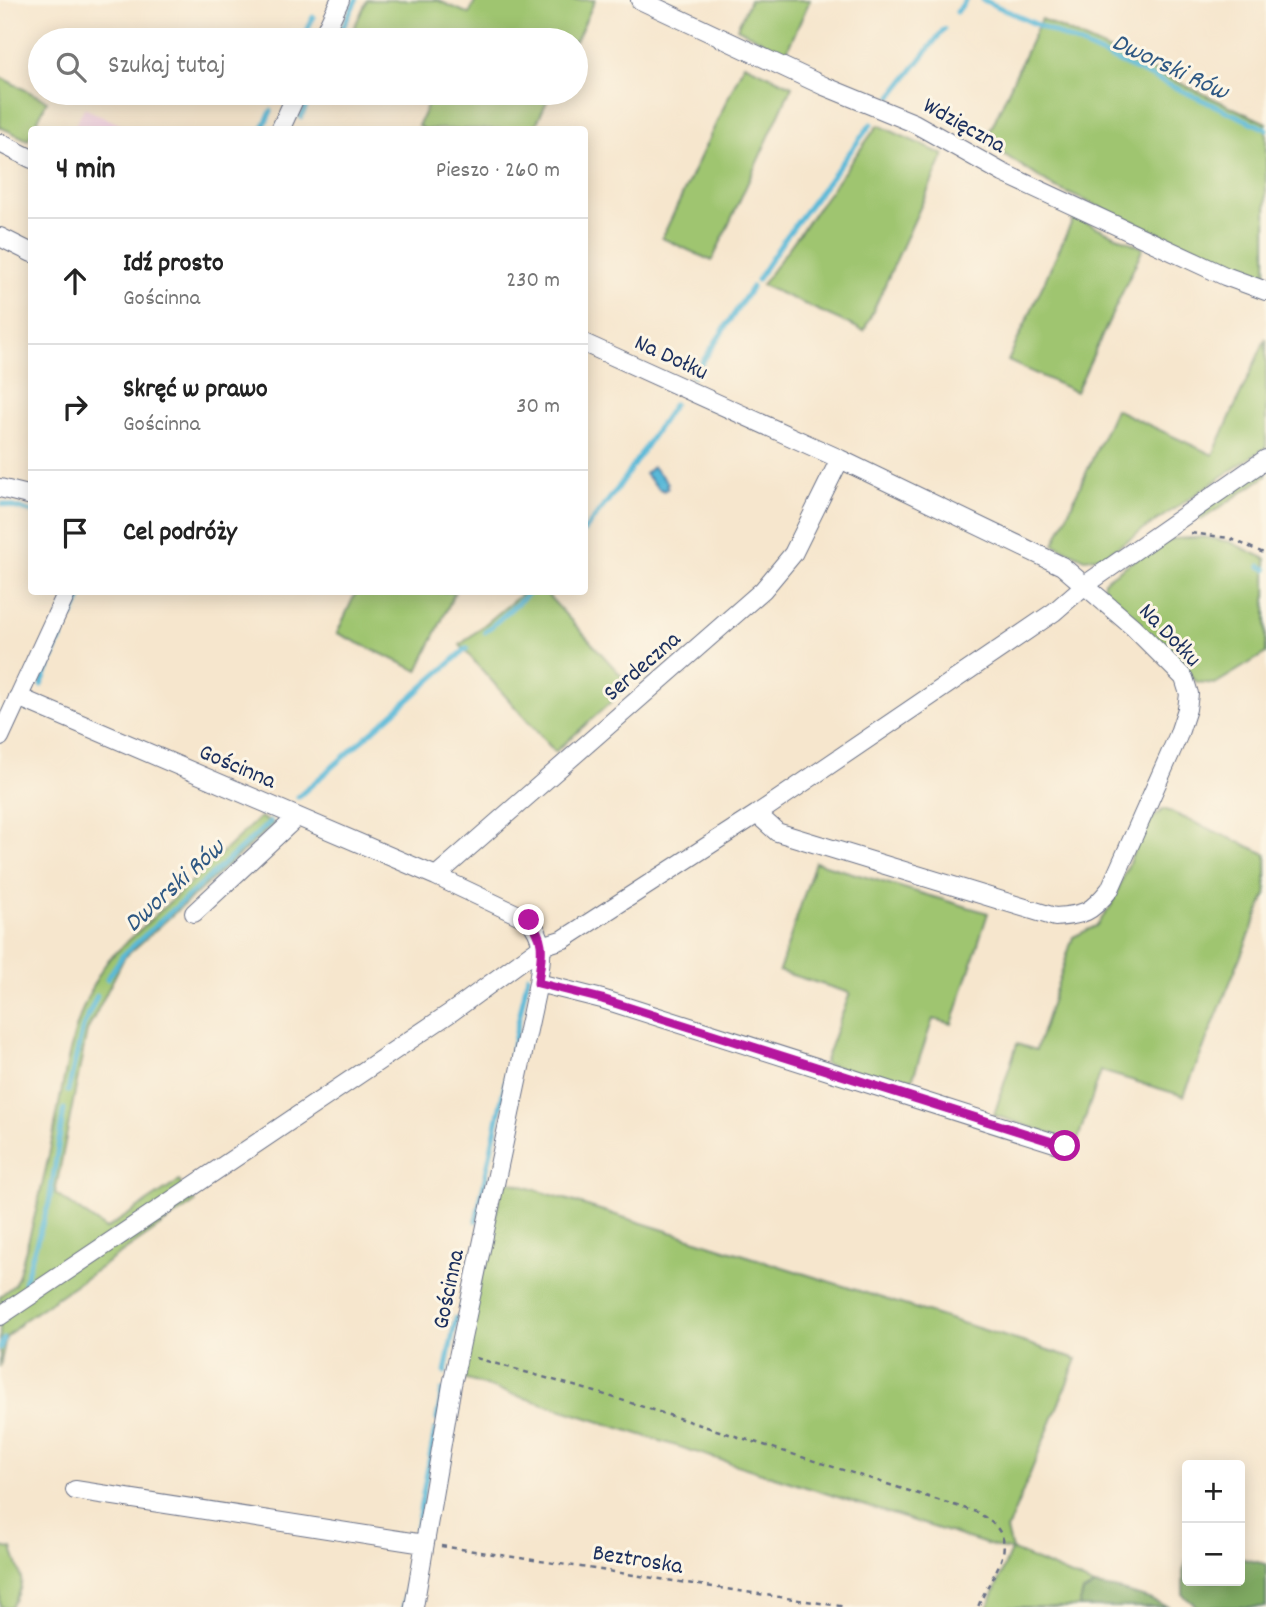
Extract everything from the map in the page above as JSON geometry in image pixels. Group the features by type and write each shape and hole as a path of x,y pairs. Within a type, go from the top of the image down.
{"street":[{"path":"327,28 340,0"},
{"name":"Wdzięczna","path":"639,0 824,86 914,123 1003,173 1225,276 1266,291"},
{"path":"282,126 291,105"},
{"path":"0,143 28,157"},
{"path":"0,237 28,251"},
{"name":"Na Dołku","path":"588,345 840,460 1062,566 1133,627 1184,678 1189,694 1178,736 1110,889 1097,906 1081,916 1055,917 778,832 757,814"},
{"path":"0,1316 441,1018 542,946 565,939 757,814 1054,612 1085,585 1266,459"},
{"name":"Serdeczna","path":"436,876 763,590 793,554 840,460"},
{"path":"0,488 28,495"},
{"path":"0,737 66,595"},
{"name":"Gościnna","path":"18,697 436,876 529,920 539,932 542,946 538,983 459,1353 414,1607"},
{"path":"194,913 297,817"},
{"path":"538,983 602,999 1065,1146"},
{"path":"75,1490 424,1544"}],"path":[{"path":"1167,529 1229,538 1266,554"},
{"path":"459,1353 599,1392 976,1512 991,1520 1001,1530 1004,1544 1001,1560 978,1607"},
{"name":"Beztroska","path":"424,1544 846,1607"}],"shaded area":[{"path":"84,108 123,126 75,126"}],"green space":[{"path":"367,0 437,0 469,14 476,0 595,0 582,28 354,28"},
{"path":"750,0 810,0 786,53 737,28"},
{"path":"1041,19 1266,123 1266,280 1054,187 985,142"},
{"path":"744,64 792,86 712,261 662,238"},
{"path":"0,77 28,91 28,105 45,105 35,126 28,126 28,140 0,127"},
{"path":"428,105 545,105 535,126 418,126"},
{"path":"878,125 944,155 864,331 762,285"},
{"path":"1074,217 1143,248 1076,392 1008,361"},
{"path":"1266,338 1266,447 1104,556 1085,559 1054,544 1115,409 1213,455"},
{"path":"1266,468 1266,476 1201,520 1194,516"},
{"path":"1204,537 1230,542 1266,559 1266,653 1215,684 1197,682 1103,590 1104,581 1154,546 1174,539"},
{"path":"355,595 454,595 418,671 337,633"},
{"path":"520,595 548,595 630,685 555,752 460,645"},
{"path":"1164,809 1266,854 1266,894 1184,1096 1101,1071 1077,1142 994,1115 1017,1044 1036,1050 1073,937 1096,926 1111,906 1146,823"},
{"path":"260,817 274,824 124,958 87,1031 55,1193 106,1229 179,1181 195,1202 23,1321 6,1338 0,1367 0,1296 14,1285 18,1277 41,1189 66,1067 86,1000 109,959"},
{"path":"815,862 988,913 952,1024 933,1019 909,1089 824,1063 850,993 779,971"},
{"path":"504,1180 1077,1359 1007,1530 1012,1550 1095,1586 1083,1592 1079,1607 988,1607 1011,1550 458,1377"},
{"path":"0,1547 12,1549 20,1573 20,1591 11,1607 0,1607"},
{"path":"1245,1559 1266,1564 1266,1607 1197,1607 1183,1595 1183,1586 1245,1586"},
{"path":"1095,1586 1132,1594 1169,1607 1079,1607 1083,1592"}],"water":[{"path":"653,467 668,483 668,488 664,491 645,474"}],"waterway":[{"path":"343,28 356,0"},
{"name":"Dworski Rów","path":"957,12 966,0"},
{"name":"Dworski Rów","path":"983,0 1266,129"},
{"path":"308,28 313,17"},
{"name":"Dworski Rów","path":"892,96 944,29"},
{"path":"301,117 307,105"},
{"path":"264,126 271,111"},
{"name":"Dworski Rów","path":"757,280 871,124"},
{"name":"Dworski Rów","path":"693,376 752,287"},
{"name":"Dworski Rów","path":"588,526 618,488 674,404"},
{"path":"3,504 28,511"},
{"path":"1260,566 1266,569"},
{"path":"72,616 82,595"},
{"name":"Dworski Rów","path":"485,632 527,595"},
{"path":"41,685 61,638"},
{"name":"Dworski Rów","path":"298,797 467,648"},
{"name":"Dworski Rów","path":"107,979 123,955 270,822"},
{"path":"476,1221 528,976"},
{"name":"Dworski Rów","path":"68,1091 83,1027 97,996"},
{"name":"Dworski Rów","path":"24,1282 49,1203 64,1109"},
{"path":"445,1372 456,1318"},
{"name":"Dworski Rów","path":"0,1348 4,1339"},
{"path":"437,1419 442,1391"},
{"path":"416,1531 435,1430"},
{"path":"404,1607 412,1553"}],"route":[{"path":"529,920 539,932 542,946 538,983 602,999 1065,1146"}]}
